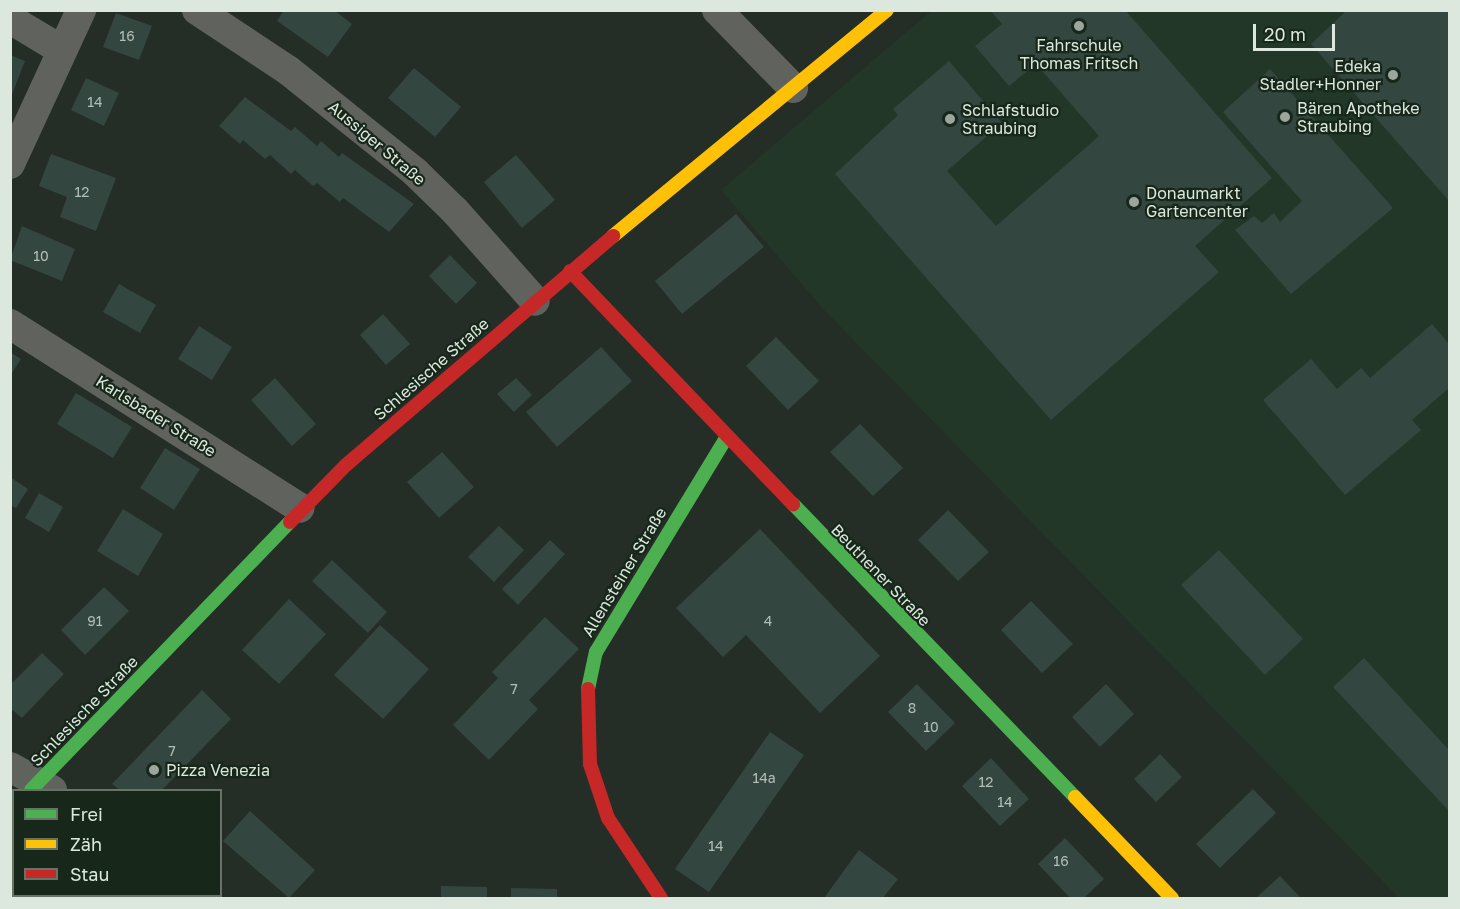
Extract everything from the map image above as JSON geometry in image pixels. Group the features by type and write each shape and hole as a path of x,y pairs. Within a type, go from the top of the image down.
{"street":[{"path":"10,164 60,49 81,10"},
{"name":"Aussiger Straße","path":"197,10 289,71 415,172 455,211 535,301"},
{"path":"717,10 793,88"},
{"name":"Schlesische Straße","path":"40,788 300,508 570,271 887,10"},
{"path":"10,20 60,49"},
{"name":"Beuthener Straße","path":"570,271 726,438 1172,898"},
{"name":"Karlsbader Straße","path":"10,324 300,508"},
{"name":"Allensteiner Straße","path":"660,898 608,818 590,764 588,686 596,652 726,438"},
{"path":"10,767 40,788"}],"shaded area":[{"path":"931,11 1449,11 1449,898 1399,898 825,311 721,190"}],"building":[{"path":"284,10 334,10 352,24 328,57 277,21"},
{"name":"Donaumarkt Gartencenter","path":"990,10 1125,10 1272,178 1195,246 1219,272 1051,420 835,174 898,115 893,109 949,61 1002,123 947,171 996,226 1099,136 1036,64 1009,86 975,46 1002,24"},
{"name":"Edeka Stadler+Honner","path":"1347,10 1449,10 1449,201 1311,44"},
{"path":"116,13 152,26 139,60 103,47"},
{"path":"10,55 25,61 11,97 10,97"},
{"path":"414,68 461,107 435,137 388,98"},
{"path":"1270,69 1393,208 1291,294 1235,230 1254,216 1262,223 1274,213 1280,222 1302,201 1223,112"},
{"path":"86,78 119,93 104,126 71,110"},
{"path":"245,97 291,131 295,127 317,146 321,141 339,157 342,153 414,204 389,232 343,198 340,202 317,183 313,186 295,170 291,174 270,155 265,159 243,140 240,144 219,126"},
{"path":"51,154 116,178 96,231 60,217 67,197 39,186"},
{"path":"516,155 555,200 522,228 484,182"},
{"path":"736,214 764,247 682,314 655,281"},
{"path":"22,226 75,249 62,281 10,260"},
{"path":"450,255 477,283 456,304 429,276"},
{"path":"119,284 156,305 140,333 103,312"},
{"path":"383,314 410,344 386,365 360,335"},
{"path":"1432,324 1449,344 1449,388 1412,420 1421,430 1345,495 1263,400 1311,359 1337,389 1361,368 1370,378"},
{"path":"199,326 232,347 212,380 178,359"},
{"path":"776,337 819,381 788,410 746,366"},
{"path":"601,347 632,381 557,447 526,412"},
{"path":"10,352 21,359 10,376"},
{"path":"275,378 316,424 292,446 251,400"},
{"path":"516,378 532,395 514,412 497,394"},
{"path":"76,393 132,427 113,458 57,424"},
{"path":"860,424 903,468 873,496 830,452"},
{"path":"165,448 200,469 174,510 140,488"},
{"path":"442,452 474,487 439,518 407,482"},
{"path":"10,477 28,489 16,508 10,505"},
{"path":"39,493 63,507 49,532 25,518"},
{"path":"123,509 163,534 138,576 97,551"},
{"path":"948,510 989,552 958,581 918,540"},
{"path":"499,526 524,550 494,582 468,557"},
{"path":"760,529 880,656 820,713 746,635 723,657 676,608"},
{"path":"550,540 565,554 518,605 502,589"},
{"path":"1219,550 1303,639 1265,675 1181,585"},
{"path":"332,560 387,612 368,633 312,581"},
{"path":"104,587 129,611 85,655 61,630"},
{"path":"289,599 326,634 279,684 242,650"},
{"path":"1031,601 1073,644 1042,673 1001,630"},
{"path":"545,617 579,649 529,700 538,709 489,760 453,725 498,678 492,672"},
{"path":"380,625 429,669 383,719 334,675"},
{"path":"42,653 64,674 22,718 10,708 10,685"},
{"path":"1364,658 1449,750 1449,811 1333,687"},
{"path":"917,684 955,723 926,751 888,712"},
{"path":"1106,684 1134,714 1100,747 1072,717"},
{"path":"202,690 231,719 163,789 119,789 112,784"},
{"path":"770,732 804,755 709,892 675,869"},
{"path":"1160,754 1182,777 1156,802 1134,779"},
{"path":"991,758 1029,799 1000,826 962,786"},
{"path":"1253,789 1276,813 1220,868 1196,844"},
{"path":"250,811 315,870 289,898 223,841"},
{"path":"1065,838 1104,879 1084,898 1070,898 1038,864"},
{"path":"859,850 898,879 883,898 824,898"},
{"path":"1280,876 1301,898 1256,898"},
{"path":"441,886 487,887 487,898 441,898"},
{"path":"511,888 557,889 557,898 511,898"}],"traffic: fast":[{"path":"588,689 596,652 726,438"},
{"path":"793,504 1075,797"},
{"path":"32,789 290,522"}],"traffic: slow":[{"path":"613,236 887,10"},
{"path":"1075,797 1172,898"}],"traffic: jam":[{"path":"290,522 346,465 613,236"},
{"path":"570,271 793,504"},
{"path":"588,689 590,764 608,818 661,898"}],"place":[{"name":"Fahrschule Thomas Fritsch","path":"1079,26"},
{"name":"Edeka Stadler+Honner","path":"1393,75"},
{"name":"Bären Apotheke Straubing","path":"1285,117"},
{"name":"Schlafstudio Straubing","path":"950,119"},
{"name":"Donaumarkt Gartencenter","path":"1134,202"},
{"name":"Pizza Venezia","path":"154,770"}]}
